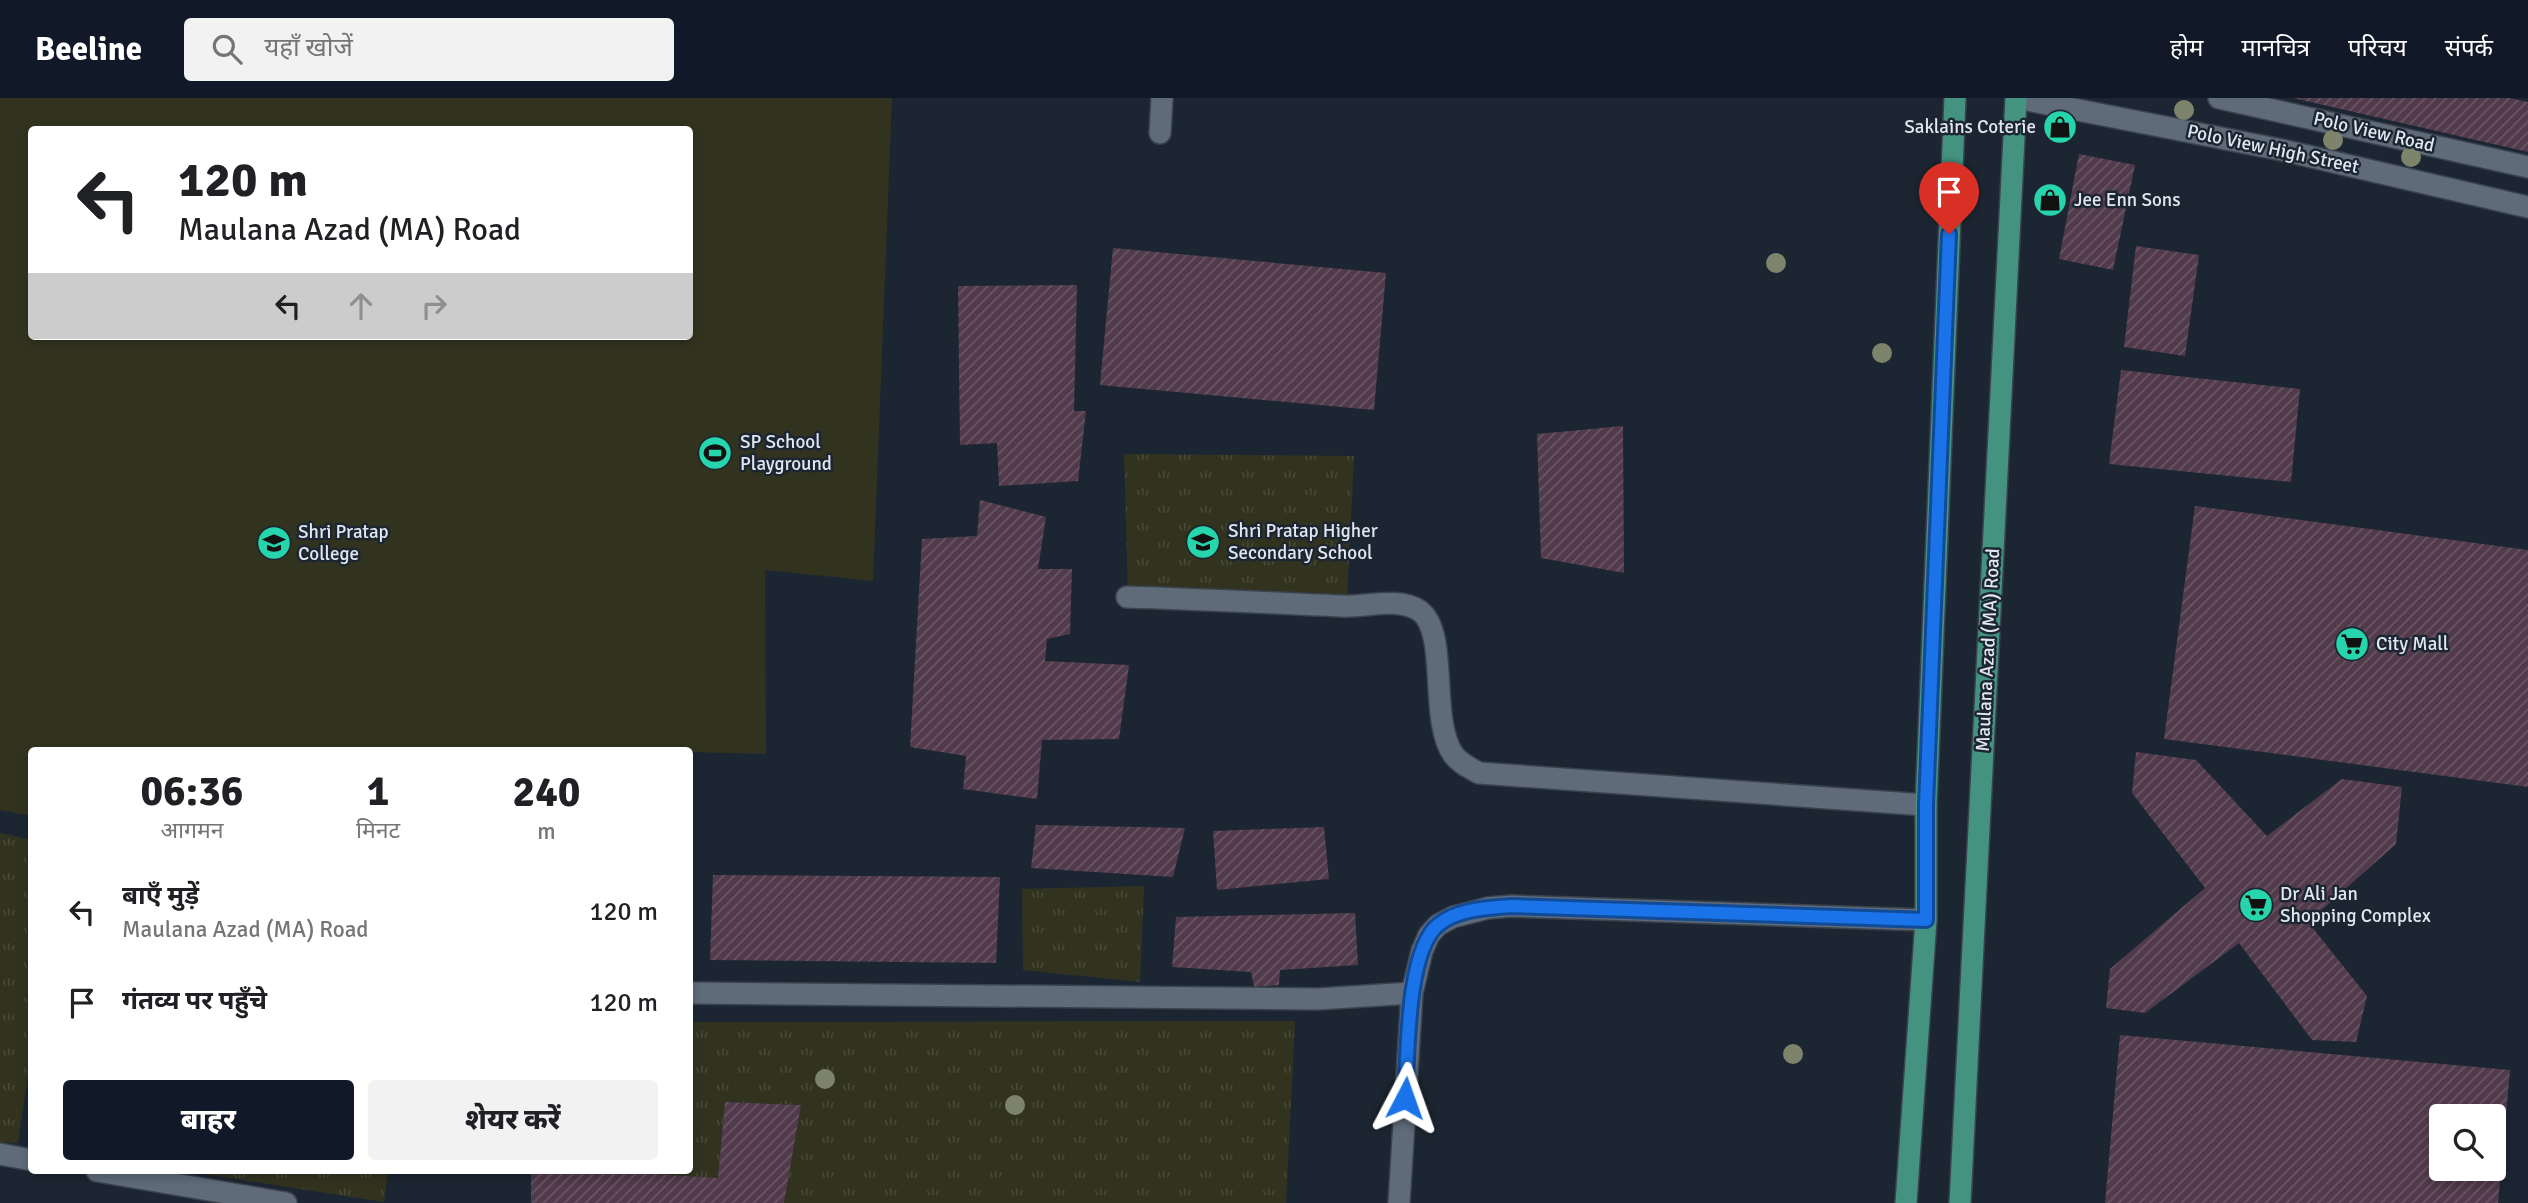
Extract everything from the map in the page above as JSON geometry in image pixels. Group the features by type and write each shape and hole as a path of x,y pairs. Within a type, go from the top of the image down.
{"main road":[{"path":"1906,1203 1926,920 1926,805 1955,98"},
{"name":"Maulana Azad (MA) Road","path":"1960,1203 2016,98"}],"street":[{"path":"1160,133 1162,98"},
{"name":"Polo View High Street","path":"2016,98 2282,149 2528,207"},
{"name":"Polo View Road","path":"2219,98 2528,167"},
{"path":"1127,597 1345,607 1381,604 1410,606 1427,618 1435,640 1441,724 1446,739 1453,755 1479,773 1926,805"},
{"path":"1399,1203 1412,993 1422,951 1429,935 1438,925 1453,916 1511,906 1926,920"},
{"path":"693,993 1318,999 1412,993"},
{"path":"0,1154 28,1159"},
{"path":"115,1174 286,1203"}],"green space":[{"path":"0,98 892,98 873,581 765,570 766,754 693,752 693,747 28,747 28,815 0,810"},
{"path":"1124,454 1354,456 1347,598 1128,593"},
{"path":"0,833 28,839 28,1076 18,1143 0,1142"},
{"path":"1144,886 1140,982 1023,970 1022,889"},
{"path":"1295,1021 1286,1203 784,1203 801,1105 725,1102 718,1178 653,1174 693,1174 693,1022"},
{"path":"203,1174 388,1174 384,1202"}],"building":[{"path":"2293,98 2509,98 2528,102 2528,152"},
{"path":"2079,154 2135,165 2113,270 2059,259"},
{"path":"2136,246 2199,255 2185,356 2124,347"},
{"path":"1113,248 1386,273 1374,410 1100,385"},
{"path":"1077,285 1074,411 1086,411 1078,481 999,486 997,443 960,445 958,286"},
{"path":"2121,370 2300,389 2291,482 2109,464"},
{"path":"1623,426 1624,573 1541,558 1537,434"},
{"path":"980,500 1046,517 1038,569 1072,569 1070,634 1047,639 1045,661 1129,665 1119,739 1042,740 1037,799 963,789 966,756 910,747 922,539 977,536"},
{"name":"City Mall","path":"2195,506 2528,550 2528,787 2164,739"},
{"name":"Dr Ali Jan Shopping Complex","path":"2136,752 2196,760 2267,836 2342,779 2402,787 2396,844 2308,922 2367,996 2356,1042 2312,1040 2239,943 2145,1013 2106,1008 2110,969 2205,888 2132,793"},
{"path":"1036,825 1185,828 1173,877 1031,868"},
{"path":"1324,827 1329,879 1217,890 1213,831"},
{"path":"713,875 1000,877 996,963 710,960"},
{"path":"1355,913 1358,965 1280,970 1279,985 1254,987 1251,972 1172,967 1176,917"},
{"path":"2120,1035 2510,1070 2506,1114 2506,1104 2429,1104 2429,1181 2500,1181 2498,1203 2105,1203"},
{"path":"725,1102 801,1105 784,1203 531,1203 531,1174 653,1174 718,1178"}],"place":[{"name":"Saklains Coterie","path":"2060,127"},
{"name":"Jee Enn Sons","path":"2050,200"},
{"name":"SP School Playground","path":"715,453"},
{"name":"Shri Pratap Higher Secondary School","path":"1203,542"},
{"name":"Shri Pratap College","path":"274,543"},
{"name":"City Mall","path":"2352,644"},
{"name":"Dr Ali Jan Shopping Complex","path":"2256,905"}],"route":[{"path":"1405,1098 1412,993 1422,951 1429,935 1438,925 1453,916 1511,906 1926,920 1926,805 1949,234"}]}
